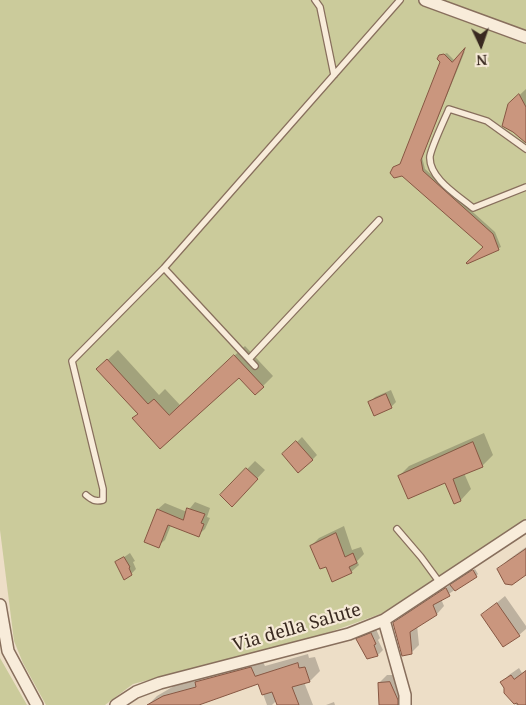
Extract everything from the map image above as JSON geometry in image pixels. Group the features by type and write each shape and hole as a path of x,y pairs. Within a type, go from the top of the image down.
{"street":[{"path":"424,0 526,37"},
{"name":"Via della Salute","path":"116,705 136,692 160,683 349,634 384,620 526,526"},
{"path":"0,605 8,651 37,705"},
{"path":"384,620 405,695 405,705"}],"lane":[{"path":"315,0 320,7 334,75"},
{"path":"86,495 97,502 103,500 103,489 72,361 164,268 400,0"},
{"path":"526,149 487,121 449,109 430,156 434,173 473,208 526,187"},
{"path":"249,359 379,220"},
{"path":"164,268 255,366"},
{"path":"396,529 422,558 440,583"}],"green space":[{"path":"0,0 526,0 526,519 383,613 316,637 133,684 105,705 46,705 23,663 14,641 0,530"},
{"path":"0,658 27,705 0,705"}],"building":[{"path":"465,48 421,160 423,171 493,234 499,250 467,264 483,247 402,176 394,178 390,173 393,167 400,164 440,62 437,59 439,55 444,54 452,62"},
{"path":"519,94 526,107 526,143 502,126 508,104"},
{"path":"234,355 264,387 255,395 239,378 160,449 132,418 138,414 96,369 107,359 148,404 154,399 169,415"},
{"path":"386,394 392,408 374,416 368,402"},
{"path":"296,441 313,460 298,473 282,454"},
{"path":"473,442 483,467 453,479 461,501 454,504 445,483 408,499 398,476"},
{"path":"246,468 258,479 232,507 220,495"},
{"path":"187,508 205,514 201,523 204,524 199,537 168,525 159,548 144,542 157,509 183,520"},
{"path":"336,533 345,557 353,553 357,563 349,567 352,573 332,582 326,567 320,569 310,546"},
{"path":"526,549 526,575 512,585 505,584 497,569"},
{"path":"124,557 132,575 124,580 115,562"},
{"path":"473,570 477,577 455,591 450,585"},
{"path":"446,588 450,596 433,605 437,615 410,632 412,654 402,656 393,623"},
{"path":"497,603 520,636 503,647 481,615"},
{"path":"371,633 376,644 374,645 378,656 367,659 356,639"},
{"path":"298,663 299,668 305,667 310,682 292,687 299,705 277,705 272,692 262,695 258,684 199,705 147,705 163,696 196,687 195,682 251,667 255,676"},
{"path":"526,671 526,705 514,704 504,693 504,688 500,682 511,675 514,679"},
{"path":"390,682 398,700 398,705 379,705 378,683"}]}
